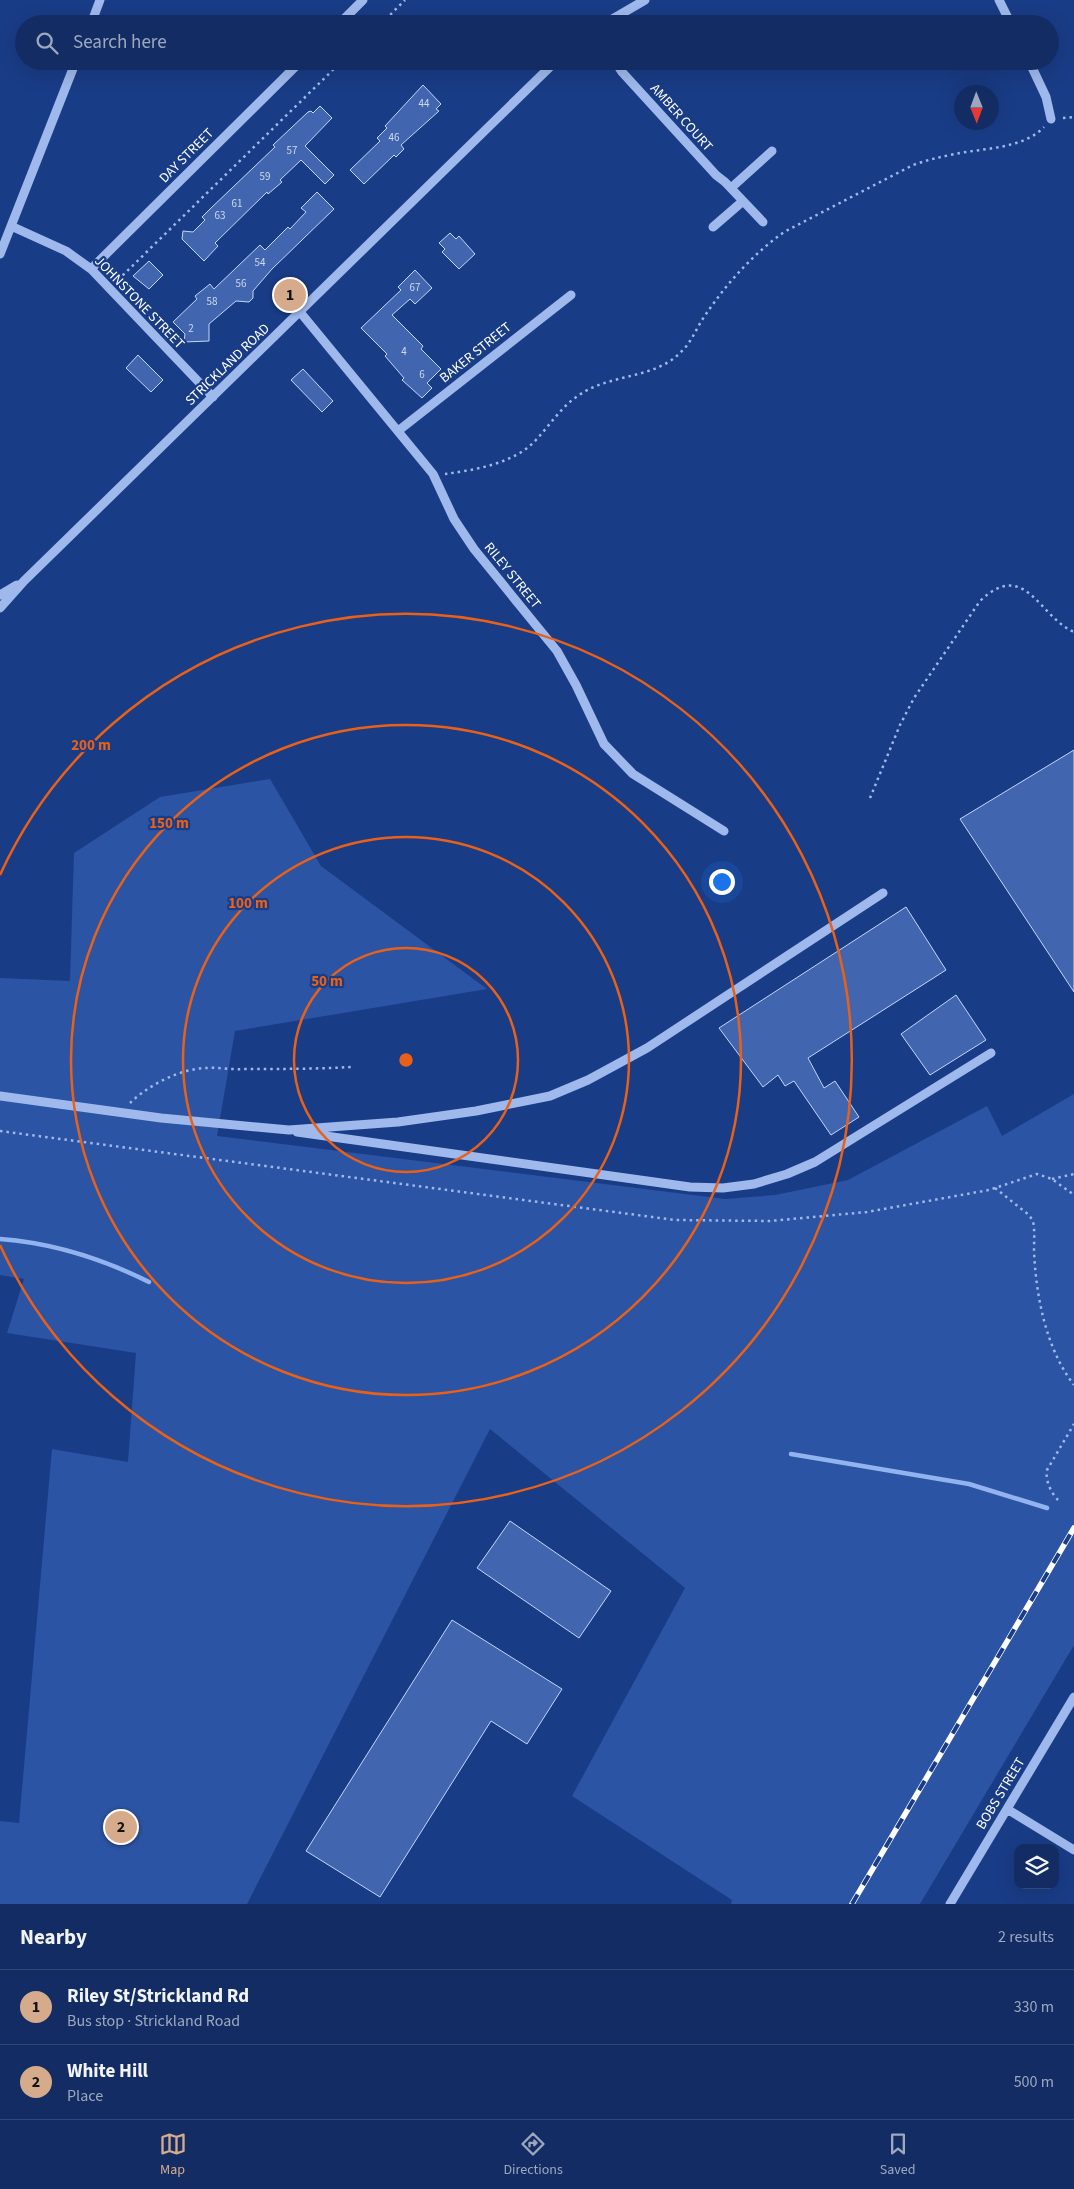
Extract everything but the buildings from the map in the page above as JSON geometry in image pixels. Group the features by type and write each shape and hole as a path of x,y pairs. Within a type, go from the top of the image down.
{"street":[{"path":"94,15 100,0"},
{"path":"348,15 363,0"},
{"path":"619,15 645,0"},
{"path":"999,0 1006,15"},
{"path":"0,254 72,70"},
{"name":"DAY STREET","path":"91,269 292,70"},
{"name":"STRICKLAND ROAD","path":"0,608 24,581 547,70"},
{"name":"AMBER COURT","path":"621,70 716,175 763,222"},
{"path":"1033,70 1046,97 1051,119"},
{"path":"731,188 772,151"},
{"path":"713,227 743,201"},
{"name":"JOHNSTONE STREET","path":"11,226 66,251 91,269 213,397"},
{"name":"BAKER STREET","path":"398,432 571,295"},
{"name":"RILEY STREET","path":"300,312 433,474 454,519 474,550 556,651 576,685 604,744 633,774 724,831"},
{"name":"STRICKLAND ROAD","path":"0,595 24,581"},
{"path":"289,1130 374,1125 467,1112 540,1098 570,1088 647,1048 883,893"},
{"path":"1,1096 120,1112 289,1130 403,1148 690,1187 738,1186 787,1174 831,1154 991,1053"},
{"name":"BOBS STREET","path":"950,1904 1074,1697"},
{"path":"1006,1809 1074,1850"}],"path":[{"path":"390,15 405,0"},
{"path":"118,280 333,70"},
{"path":"433,474 473,470 510,458 534,442 549,422 582,393 597,385 655,369 669,363 682,352 732,279 768,244 784,232 913,165 933,158 1015,143 1033,137 1051,119"},
{"path":"870,798 900,725 914,698 976,607 987,594 1006,586 1024,588 1033,595 1058,623 1074,632"},
{"path":"120,1112 149,1088 188,1071 205,1068 240,1070 351,1067"},
{"path":"0,1131 676,1220 740,1221 803,1219 867,1212 996,1188 1037,1174 1052,1179 1074,1195"},
{"path":"1052,1179 1074,1174"},
{"path":"996,1188 1029,1215 1033,1221 1038,1286 1044,1316 1060,1365 1074,1386"},
{"path":"1058,1500 1049,1485 1047,1470 1074,1424"}],"shaded area":[{"path":"270,779 321,866 487,989 235,1031 217,1136 725,1199 775,1195 848,1180 987,1106 1002,1136 1074,1094 1074,1645 920,1904 731,1904 732,1900 572,1796 685,1588 490,1429 247,1904 0,1904 0,1821 19,1823 52,1449 128,1462 136,1353 7,1333 24,1279 0,1275 0,978 70,981 74,853 160,797"}],"waterway":[{"path":"0,1239 39,1244 77,1253 131,1273 149,1282"},
{"path":"791,1454 969,1484 1047,1508"}],"railway":[{"path":"852,1904 1074,1528"}],"place":[{"name":"Riley St/Strickland Rd","path":"290,295"},
{"name":"White Hill","path":"121,1827"}]}
